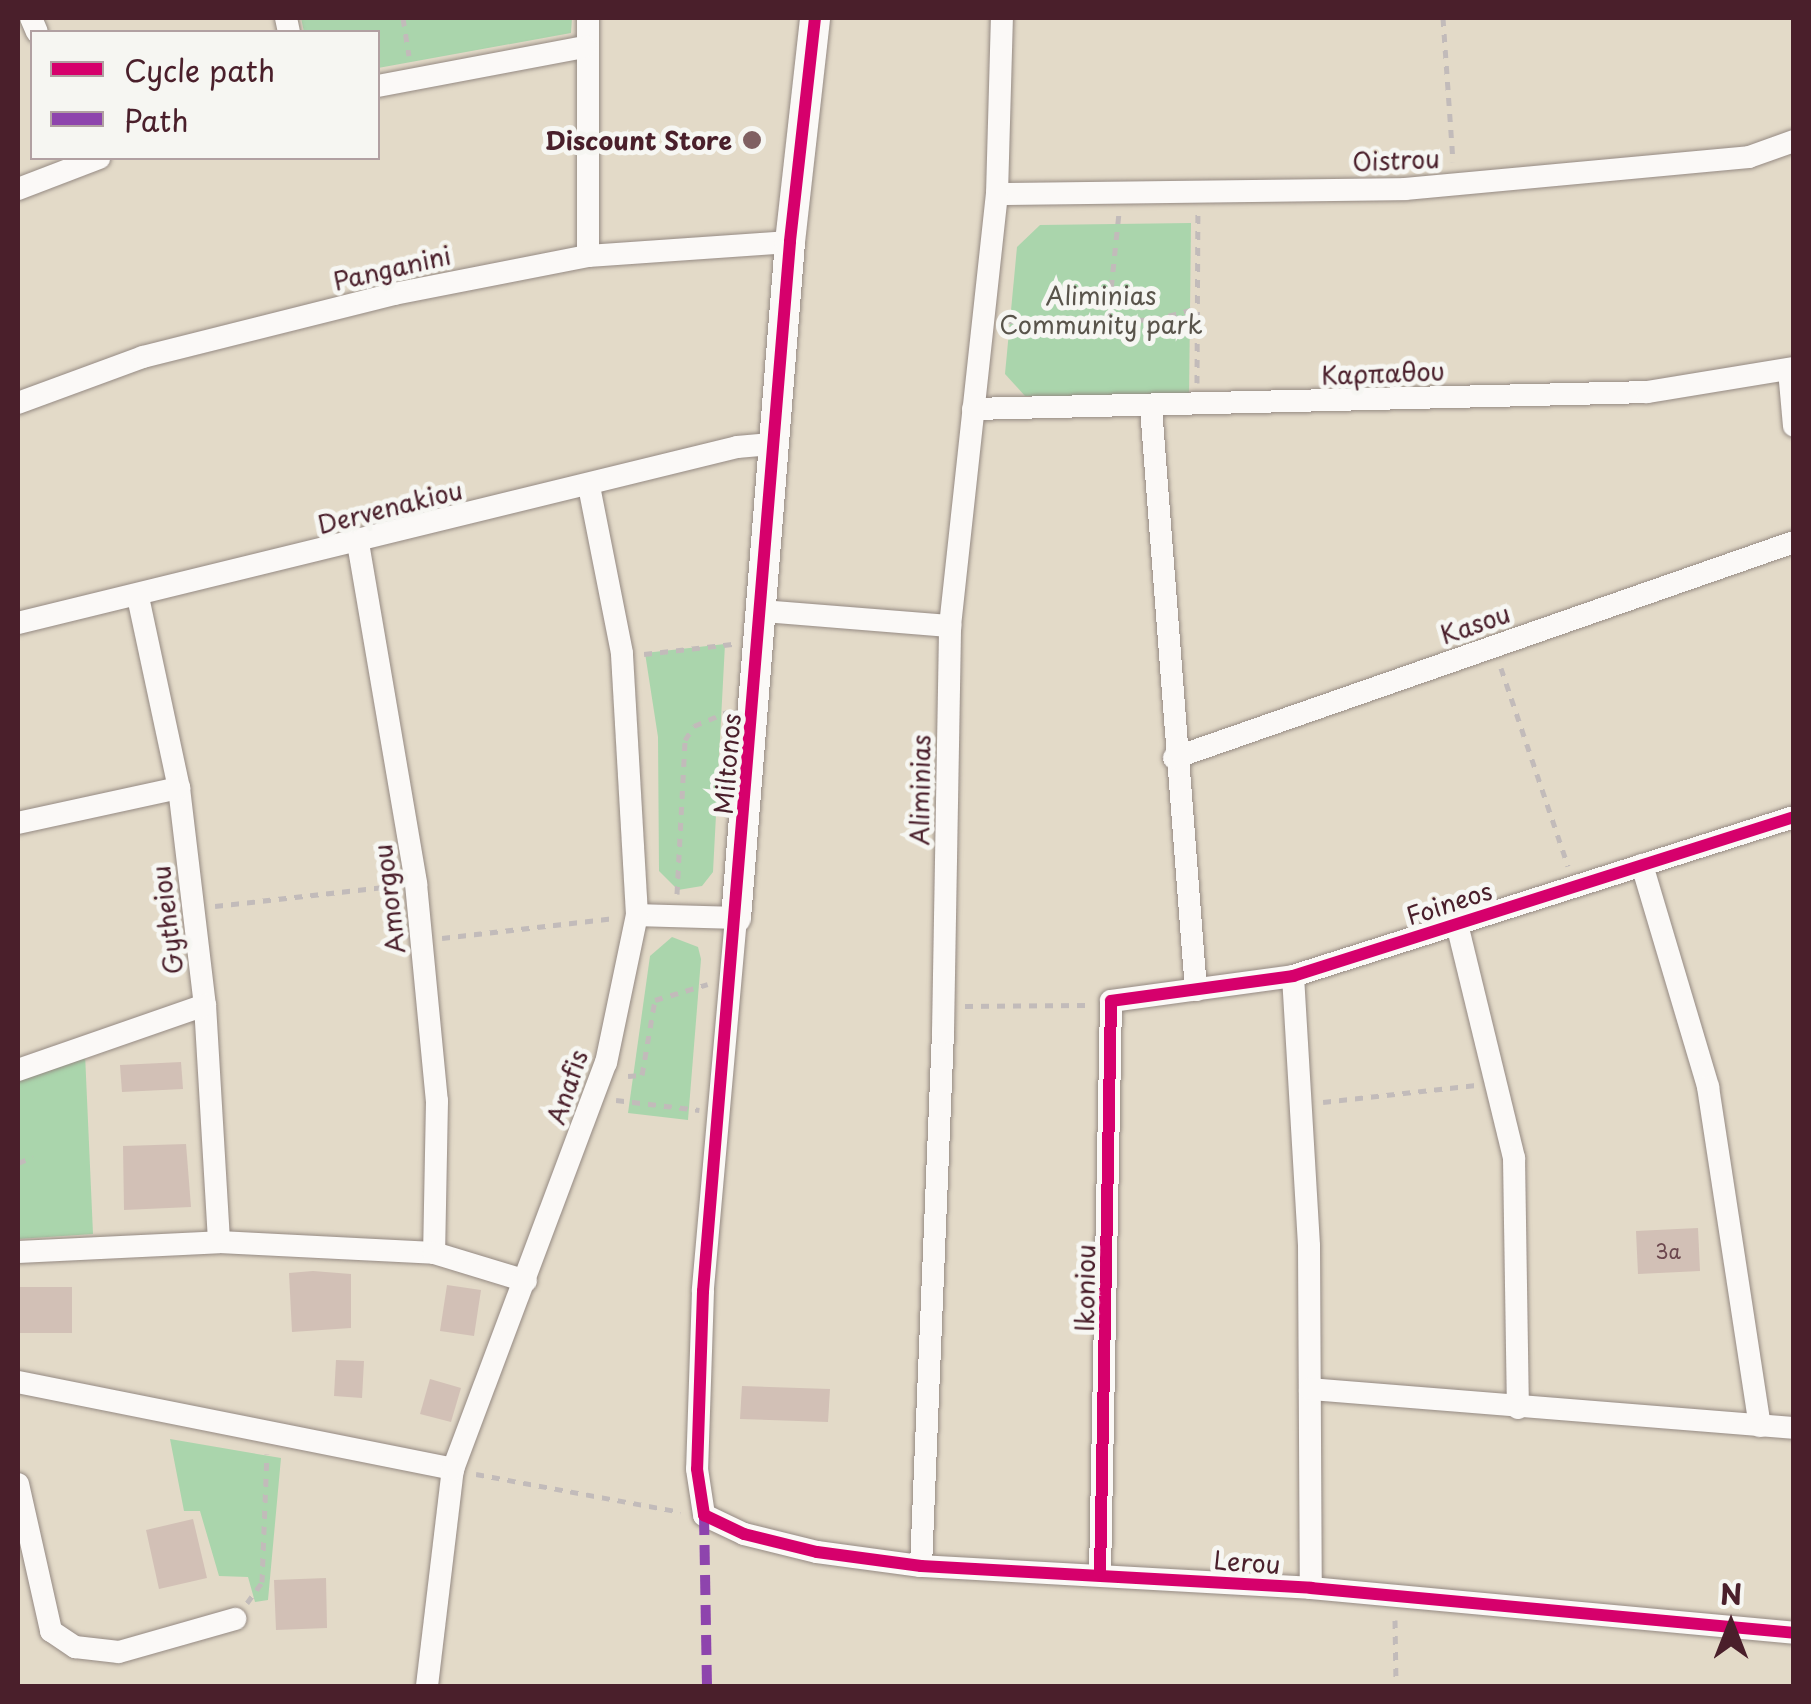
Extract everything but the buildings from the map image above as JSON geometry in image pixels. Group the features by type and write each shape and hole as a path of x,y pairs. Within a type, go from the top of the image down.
{"street":[{"path":"588,18 588,256"},
{"name":"Miltonos","path":"704,1515 697,1469 704,1291 763,610 790,242 815,18"},
{"name":"Aliminias","path":"922,1566 944,1005 950,626 997,194 1002,18"},
{"path":"380,86 585,47"},
{"name":"Oistrou","path":"997,194 1454,185 1749,158 1794,141"},
{"path":"18,189 87,160"},
{"name":"Panganini","path":"18,403 144,357 394,294 588,256 790,242"},
{"path":"1791,369 1794,426"},
{"name":"Καρπαθου","path":"973,409 1197,407 1647,392 1791,369"},
{"path":"1152,408 1174,758 1196,990"},
{"name":"Dervenakiou","path":"18,623 589,487 737,446 774,444"},
{"name":"Anafis","path":"427,1686 453,1469 593,1097 637,915 622,653 589,487"},
{"name":"Kasou","path":"1174,758 1794,542"},
{"name":"Amorgou","path":"358,543 422,940 438,1102 434,1253"},
{"name":"Gytheiou","path":"138,596 179,788 205,1005 219,1242"},
{"path":"763,610 950,626"},
{"path":"18,823 179,788"},
{"name":"Foineos","path":"1112,1001 1293,976 1794,817"},
{"path":"1642,864 1708,1088 1760,1426"},
{"path":"637,915 736,918"},
{"path":"1457,924 1514,1158 1518,1408"},
{"path":"1293,976 1310,1388 1310,1588"},
{"name":"Ikoniou","path":"1100,1575 1112,1001"},
{"path":"18,1070 205,1005"},
{"path":"18,1252 219,1242 434,1253 526,1281"},
{"path":"18,1382 453,1469"},
{"path":"1310,1388 1794,1428"},
{"path":"18,1484 52,1631 75,1647 118,1652 235,1619"},
{"name":"Lerou","path":"704,1515 744,1534 817,1552 922,1566 1310,1588 1794,1633"}],"path":[{"path":"402,18 412,79"},
{"path":"1444,18 1454,185"},
{"path":"1197,407 1198,192"},
{"path":"1108,320 1121,193"},
{"path":"983,321 1153,320 1198,308"},
{"path":"641,654 735,643"},
{"path":"1494,646 1575,886"},
{"path":"677,894 685,740 710,716 730,712"},
{"path":"193,908 416,884"},
{"path":"422,940 637,915"},
{"path":"628,1076 642,1075 655,1000 709,984"},
{"path":"944,1005 1071,1009 1112,1001"},
{"path":"1300,1105 1495,1083"},
{"path":"593,1097 719,1112"},
{"path":"18,1162 33,1156"},
{"path":"235,1619 262,1582 268,1431"},
{"path":"453,1469 704,1515"},
{"path":"1395,1597 1396,1686"}],"green space":[{"path":"301,18 572,18 571,33 380,68 380,30 304,30"},
{"name":"Aliminias Community park","path":"1191,223 1189,400 1025,396 1005,374 1017,247 1040,225"},
{"path":"725,644 713,872 702,886 678,890 659,871 658,737 645,653"},
{"path":"672,937 698,947 701,959 688,1120 628,1113 650,956"},
{"path":"85,1054 93,1234 18,1239 18,1080"},
{"path":"170,1439 281,1458 268,1600 255,1602 248,1577 219,1576 200,1511 184,1511"}],"marked path":[{"path":"704,1515 707,1686"}],"cycle path":[{"path":"815,18 790,242 703,1291 697,1469 704,1515 744,1534 817,1552 921,1566 1311,1588 1794,1633"},
{"path":"1100,1575 1111,1001 1293,976 1794,817"}],"place":[{"name":"Discount Store","path":"752,140"}]}
